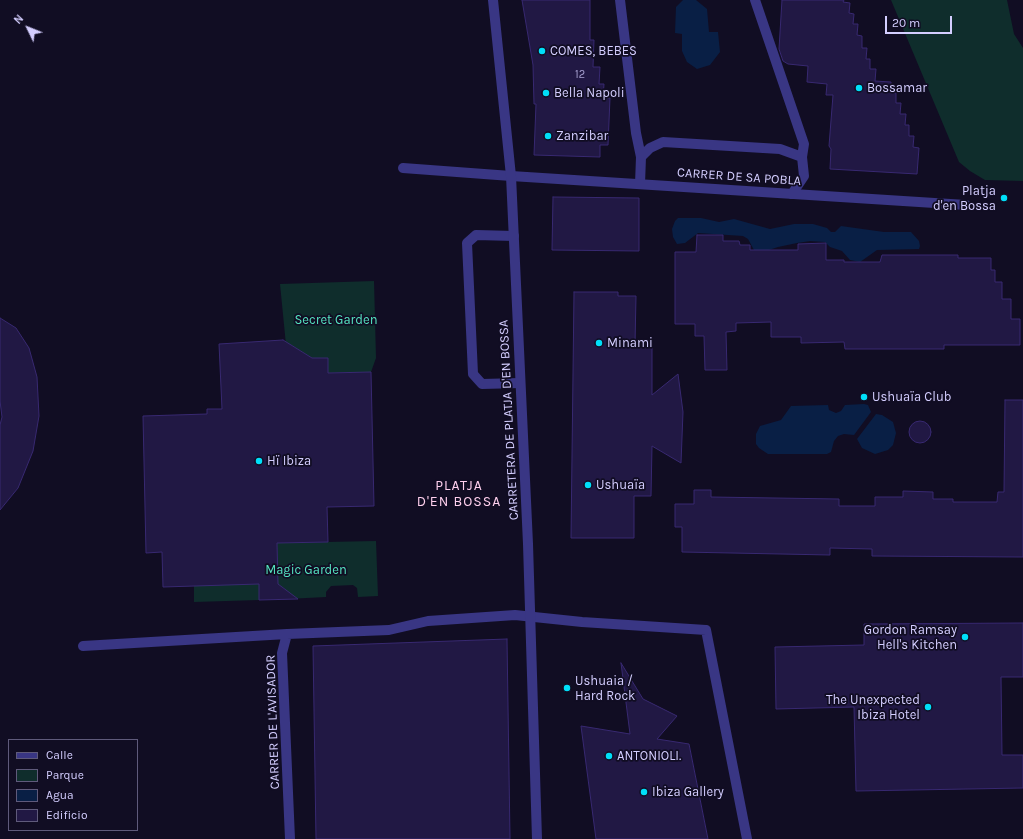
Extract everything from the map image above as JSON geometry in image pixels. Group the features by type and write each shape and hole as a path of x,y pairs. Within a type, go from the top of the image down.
{"street":[{"name":"CARRETERA DE PLATJA D'EN BOSSA","path":"493,0 511,176 530,616 537,839"},
{"path":"620,0 636,133 641,157 640,184"},
{"path":"754,0 804,144 802,157 804,176 792,194"},
{"path":"641,157 650,148 663,142 780,149 802,157"},
{"name":"CARRER DE SA POBLA","path":"403,168 966,205"},
{"path":"514,236 476,235 467,243 473,374 482,384 520,383"},
{"path":"83,646 287,634 389,630 428,621 515,615 582,622 706,630 747,839"},
{"name":"CARRER DE L'AVISADOR","path":"287,634 282,653 290,839"}],"green space":[{"path":"891,0 1007,0 1014,34 1023,48 1023,181 985,180 959,162"},
{"name":"Secret Garden","path":"374,281 376,358 371,372 328,373 328,358 312,358 291,345 286,345 280,284"},
{"name":"Magic Garden","path":"376,541 378,596 358,597 357,588 353,585 331,586 326,592 326,597 287,599 286,590 282,587 259,588 259,600 194,602 194,586 259,564 278,564 277,543"}],"water":[{"path":"683,0 696,0 707,9 709,32 718,32 720,52 710,65 697,69 687,62 682,51 682,34 675,33 676,7"},
{"path":"678,218 701,218 719,222 734,219 770,229 794,224 813,224 827,228 831,232 835,232 841,226 884,232 911,232 919,241 920,246 919,249 877,250 860,262 850,260 842,251 830,247 825,242 810,241 797,243 763,252 754,250 748,239 743,236 698,233 685,243 677,244 673,237 672,229"},
{"path":"828,405 829,410 836,413 841,411 845,405 868,405 871,412 854,435 844,434 838,436 834,441 831,452 827,454 768,454 756,444 756,434 760,426 781,420 791,406"},
{"path":"876,414 882,415 893,422 896,433 893,445 888,450 875,454 862,448 857,439"}],"building":[{"path":"522,0 590,0 590,40 594,40 593,67 600,67 599,84 604,84 603,98 610,98 608,145 600,145 600,157 534,155 536,104 534,104 533,65"},
{"name":"Bossamar","path":"782,0 844,0 843,2 850,3 849,13 854,14 853,24 858,24 857,35 862,36 862,48 867,48 866,59 870,59 870,69 876,69 875,81 891,82 891,92 896,93 896,103 901,103 900,114 906,114 905,125 909,125 909,136 914,136 913,147 919,148 917,174 830,169 831,149 829,146 833,95 826,95 827,84 807,82 808,66 788,64 783,61 779,49"},
{"path":"553,197 639,198 639,251 552,250"},
{"path":"697,235 723,235 723,241 739,241 740,245 750,245 750,250 798,250 798,244 826,243 826,260 844,260 844,262 880,262 882,255 958,255 958,258 991,258 991,270 995,270 995,282 1002,282 1002,299 1011,299 1011,319 1020,319 1020,345 944,345 944,349 845,349 844,342 801,343 801,337 771,337 771,322 736,323 736,331 726,332 727,370 705,370 704,336 695,336 695,324 675,324 675,252 696,252"},
{"path":"574,292 618,292 618,296 636,296 635,344 652,344 652,395 678,374 683,412 681,463 652,446 651,496 634,496 634,538 571,538"},
{"path":"0,318 16,328 29,348 37,377 39,416 33,451 18,488 0,510 0,425 2,417 0,401"},
{"name":"Hï Ibiza","path":"283,340 312,358 328,358 328,373 371,372 374,506 327,507 328,542 277,543 278,584 298,599 259,600 259,584 163,587 162,552 146,553 143,416 207,414 207,409 222,409 219,344"},
{"path":"1005,400 1023,400 1023,557 872,556 872,549 830,548 830,555 682,552 682,527 675,527 675,504 694,504 694,490 711,490 711,497 839,499 839,506 875,506 875,497 903,497 903,491 933,492 933,499 953,499 953,502 997,502 998,492 1004,492"},
{"path":"920,421 928,424 931,432 928,440 920,443 912,440 909,432 912,424"},
{"name":"The Unexpected Ibiza Hotel","path":"1023,623 1023,677 1001,677 1002,755 1023,755 1023,788 856,791 854,707 776,709 775,647 864,645 864,624"},
{"path":"507,639 510,839 316,839 313,646"},
{"name":"Ibiza Gallery","path":"621,663 643,699 677,716 657,739 689,744 708,839 596,839 581,726 630,734"}],"place":[{"name":"COMES, BEBES","path":"542,51"},
{"name":"Bossamar","path":"859,88"},
{"name":"Bella Napoli","path":"546,93"},
{"name":"Zanzibar","path":"548,136"},
{"name":"Platja d'en Bossa","path":"1004,198"},
{"name":"Minami","path":"599,343"},
{"name":"Ushuaïa Club","path":"864,397"},
{"name":"Hï Ibiza","path":"259,461"},
{"name":"Ushuaïa","path":"588,485"},
{"name":"Gordon Ramsay Hell's Kitchen","path":"965,637"},
{"name":"Ushuaia / Hard Rock","path":"567,688"},
{"name":"The Unexpected Ibiza Hotel","path":"928,707"},
{"name":"ANTONIOLI.","path":"609,756"},
{"name":"Ibiza Gallery","path":"644,792"}],"district":[{"name":"PLATJA D'EN BOSSA","path":"459,494"}]}
